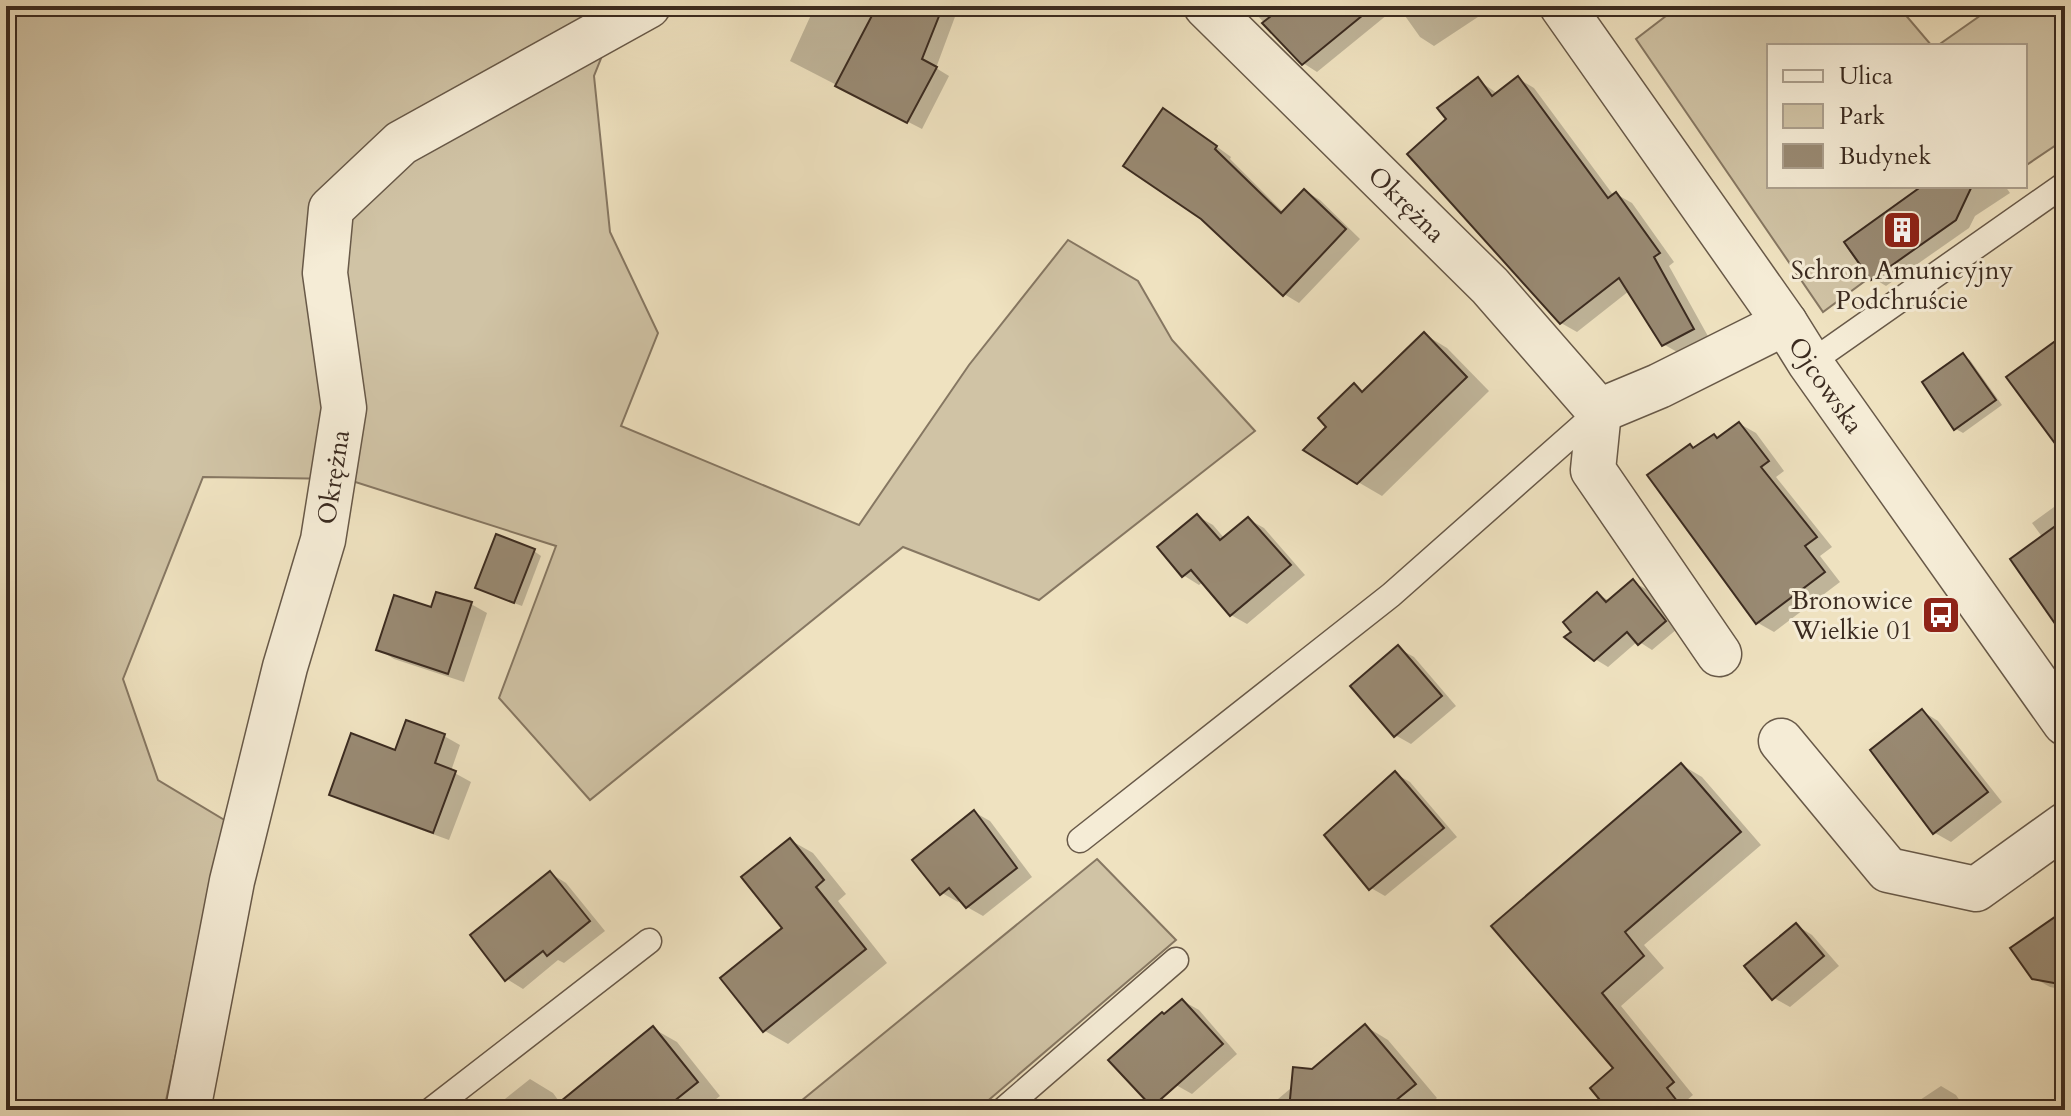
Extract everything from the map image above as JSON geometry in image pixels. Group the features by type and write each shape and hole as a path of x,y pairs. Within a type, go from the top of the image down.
{"street":[{"name":"Okrężna","path":"188,1110 232,881 285,667 325,526 344,408 325,273 331,209 401,143 648,6"},
{"name":"Okrężna","path":"1206,6 1490,286 1599,411"},
{"name":"Ojcowska","path":"1562,6 2065,723"},
{"path":"1719,654 1593,470 1599,411 1659,386 1785,323"},
{"path":"1781,741 1888,870 1976,889 2065,825"}],"lane":[{"path":"1810,363 2065,184"},
{"path":"1080,840 1391,595 1599,411"},
{"path":"431,1110 649,941"},
{"path":"1003,1110 1176,960"}],"green space":[{"path":"6,6 622,6 594,76 610,232 658,333 621,426 859,525 969,365 1068,240 1138,281 1172,340 1255,431 1039,600 903,547 590,800 499,698 556,546 346,479 203,477 123,679 158,780 226,821 164,1110 6,1110"},
{"path":"1679,6 1898,6 1930,44 1767,44 1767,188 1920,188 1847,246 1869,278 1823,312 1636,39"},
{"path":"1994,6 2065,6 2065,139 2027,165 2027,44 1940,44"},
{"path":"1097,859 1176,940 977,1110 790,1110"}],"building":[{"path":"877,6 943,6 922,59 937,67 907,123 835,86"},
{"path":"1284,6 1374,6 1302,65 1262,23"},
{"path":"1518,76 1608,198 1616,192 1660,253 1654,257 1694,329 1662,346 1619,278 1560,324 1407,154 1446,119 1437,108 1478,77 1492,96"},
{"path":"1163,108 1217,146 1215,149 1281,213 1304,189 1346,229 1283,296 1201,219 1123,166"},
{"name":"Schron Amunicyjny Podchruście","path":"1919,188 1971,188 1956,220 1871,280 1844,242"},
{"path":"1424,332 1467,377 1357,484 1303,450 1326,427 1318,418 1354,383 1362,392"},
{"path":"2065,334 2065,457 2006,377"},
{"path":"1963,353 1996,400 1954,430 1922,382"},
{"path":"1739,422 1769,461 1761,467 1817,537 1805,546 1825,572 1756,624 1647,475 1690,444 1693,448 1714,434 1717,438"},
{"path":"1197,514 1220,540 1248,517 1291,565 1230,616 1191,570 1182,577 1157,547"},
{"path":"2065,519 2065,638 2010,559"},
{"path":"496,534 535,549 514,603 475,588"},
{"path":"1633,579 1666,621 1638,645 1627,632 1594,661 1564,637 1571,632 1563,622 1597,592 1606,602"},
{"path":"436,592 472,602 448,674 376,650 394,595 431,607"},
{"path":"1398,645 1442,696 1394,737 1350,686"},
{"path":"1922,709 1988,792 1933,834 1870,750"},
{"path":"406,720 445,734 435,763 456,771 433,833 329,795 351,733 395,750"},
{"path":"1681,763 1741,832 1625,932 1644,956 1602,993 1674,1082 1667,1088 1684,1110 1608,1110 1590,1088 1613,1068 1491,926"},
{"path":"1395,771 1444,828 1369,890 1324,835"},
{"path":"974,810 1017,868 966,908 949,888 940,895 912,860"},
{"path":"790,838 824,880 816,887 866,949 763,1032 720,978 782,928 741,877"},
{"path":"550,871 590,921 547,956 543,951 505,981 470,935"},
{"path":"2065,910 2065,985 2032,979 2010,948"},
{"path":"1796,923 1824,956 1772,1000 1744,966"},
{"path":"1182,999 1223,1044 1152,1107 1108,1060 1162,1012 1164,1014"},
{"path":"1365,1024 1416,1084 1384,1110 1289,1110 1293,1067 1312,1069"},
{"path":"653,1026 698,1082 663,1110 550,1110"}],"place":[{"name":"Schron Amunicyjny Podchruście","path":"1902,230"},
{"name":"Bronowice Wielkie 01","path":"1941,615"}]}
